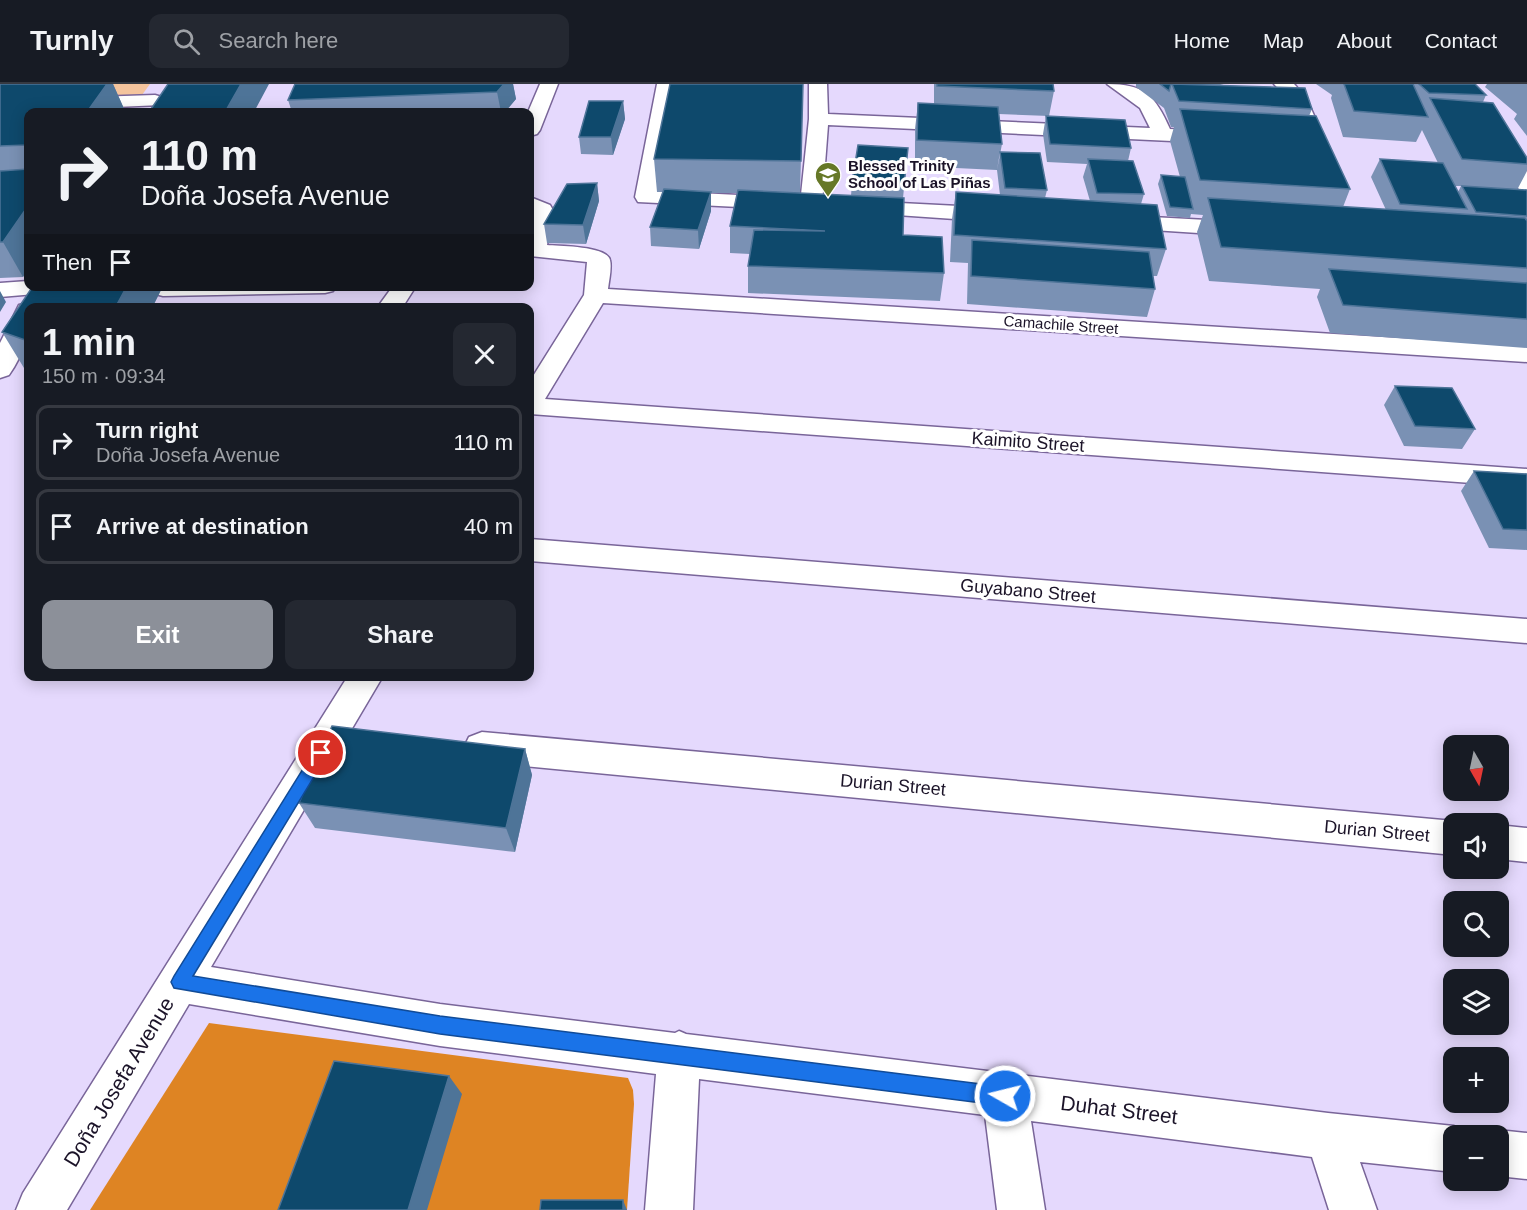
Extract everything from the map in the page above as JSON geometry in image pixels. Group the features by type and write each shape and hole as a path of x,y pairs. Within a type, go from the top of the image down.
{"street":[{"path":"0,106 151,107 166,84"},
{"path":"534,120 549,84"},
{"path":"666,84 646,197 1022,216"},
{"path":"811,204 819,119 818,84"},
{"path":"1116,84 1135,93 1150,105 1163,135"},
{"path":"1283,84 1290,89 1302,108 1309,142"},
{"path":"1453,84 1486,120 1527,187"},
{"path":"819,119 1233,138"},
{"path":"1506,151 1527,153"},
{"path":"534,205 542,210 536,251 593,255 599,259 596,295 534,395"},
{"path":"1092,220 1268,231"},
{"path":"0,290 34,298"},
{"name":"Camachile Street","path":"596,295 1527,354"},
{"path":"0,370 24,319"},
{"name":"Kaimito Street","path":"534,406 1527,478"},
{"name":"Guyabano Street","path":"534,550 1527,631"},
{"name":"Doña Josefa Avenue","path":"40,1210 180,982 350,735 365,681"},
{"name":"Durian Street","path":"450,744 1443,837"},
{"path":"1509,843 1527,845"},
{"name":"Duhat Street","path":"180,982 440,1025 679,1053 1328,1136 1443,1148"},
{"path":"669,1210 679,1053"},
{"path":"1005,1096 1022,1210"},
{"path":"1328,1136 1353,1210"},
{"path":"1509,1154 1527,1156"}],"shaded area":[{"path":"18,84 150,84 142,95 7,98"},
{"path":"209,1023 628,1078 633,1090 634,1104 627,1210 90,1210"}],"building":[{"path":"0,84 107,84 90,108 24,108 24,145 0,146"},
{"path":"168,84 241,84 227,108 152,108"},
{"path":"295,84 504,84 497,92 288,100"},
{"path":"670,84 803,84 801,161 654,159"},
{"path":"937,84 1053,84 1054,91 937,86"},
{"path":"1160,84 1171,84 1169,91"},
{"path":"1172,84 1305,88 1312,109 1179,101"},
{"path":"1344,84 1413,84 1428,117 1354,111"},
{"path":"1419,84 1475,84 1486,95 1429,93"},
{"path":"1430,98 1493,103 1527,158 1527,164 1462,159"},
{"path":"589,101 623,101 611,137 579,137"},
{"path":"918,103 998,107 1002,144 917,140"},
{"path":"1180,109 1316,116 1350,189 1200,180"},
{"path":"1046,116 1125,120 1131,148 1050,144"},
{"path":"858,145 908,148 904,185 852,182"},
{"path":"1000,152 1040,153 1047,190 1005,188"},
{"path":"1088,159 1133,161 1144,194 1097,193"},
{"path":"1380,159 1443,163 1467,209 1400,204"},
{"path":"24,169 24,212 3,242 0,242 0,171"},
{"path":"1161,175 1185,177 1193,209 1170,207"},
{"path":"597,183 583,225 544,224 567,184"},
{"path":"1462,186 1527,190 1527,216 1476,212"},
{"path":"664,189 711,192 698,230 650,227"},
{"path":"738,190 904,198 903,235 942,237 944,273 748,266 754,230 825,231 730,226"},
{"path":"956,192 1157,205 1166,249 954,235"},
{"path":"1208,198 1525,218 1527,221 1527,268 1221,247"},
{"path":"972,240 1149,252 1155,289 971,276"},
{"path":"1329,269 1527,283 1527,319 1343,305"},
{"path":"30,291 124,291 118,303 24,303 24,340 2,332"},
{"path":"1395,386 1452,388 1475,429 1415,426"},
{"path":"1474,471 1527,474 1527,530 1503,529"},
{"path":"332,726 525,749 506,828 299,803"},
{"path":"334,1061 449,1076 408,1210 278,1210"},
{"path":"541,1200 623,1200 623,1210 540,1210"}],"place":[{"name":"Blessed Trinity School of Las Piñas","path":"828,198"}],"route":[{"path":"321,753 180,982 440,1025 679,1053 1005,1096"}]}
